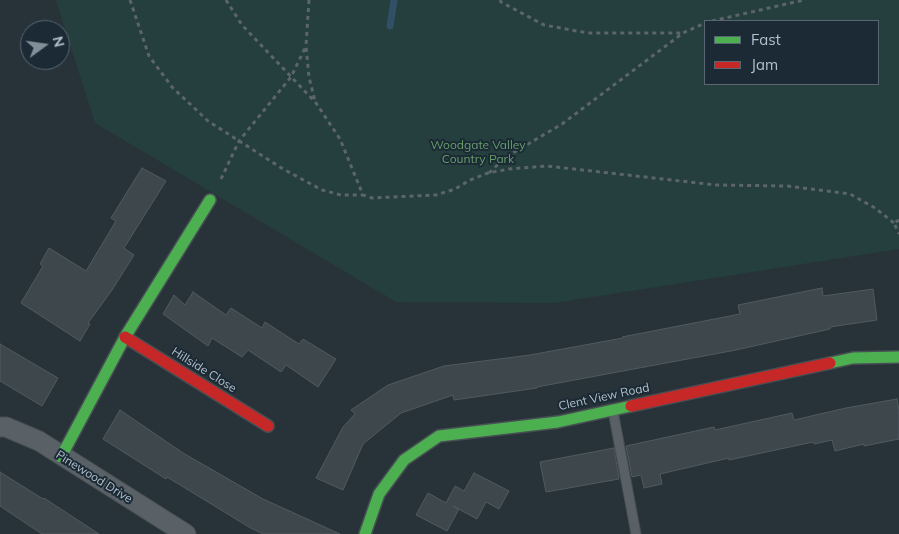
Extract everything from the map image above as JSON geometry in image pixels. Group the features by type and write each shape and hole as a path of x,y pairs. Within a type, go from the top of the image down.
{"street":[{"path":"62,457 125,338 210,200"},
{"name":"Hillside Close","path":"125,338 268,426"},
{"name":"Clent View Road","path":"365,534 379,494 404,460 439,436 558,422 853,358 899,357"},
{"name":"Pinewood Drive","path":"0,427 6,427 39,441 186,534"}],"lane":[{"path":"613,410 636,534"}],"path":[{"path":"130,0 149,56 172,87 208,121 283,169 322,190 341,195 363,195 372,198 436,195 455,189 470,180 488,173 547,166 716,184 788,186 850,194 875,208 894,223 899,234"},
{"path":"226,0 242,24 316,103 340,139 363,195"},
{"path":"309,0 306,46 309,78 316,103"},
{"path":"500,0 544,25 588,33 683,33"},
{"path":"716,20 804,0"},
{"path":"488,173 506,157 562,124 683,33 704,23"},
{"path":"221,178 239,141 290,77 306,46"},
{"path":"894,223 899,220"}],"green space":[{"name":"Woodgate Valley Country Park","path":"56,0 899,0 899,249 554,303 396,302 95,123 70,44 70,20 62,20"}],"building":[{"path":"142,168 166,181 124,248 134,255 88,323 90,324 80,341 21,303 43,266 40,264 49,248 86,271 116,221 111,218"},
{"path":"822,288 823,296 873,289 877,320 830,327 830,329 736,350 537,388 454,400 453,395 401,413 363,444 343,490 316,478 343,427 355,414 351,410 388,385 444,366 530,355 740,314 738,305"},
{"path":"193,292 226,315 231,308 262,328 265,322 299,344 303,339 336,359 318,387 286,365 281,372 248,350 242,357 212,338 208,346 163,314 174,295 185,305"},
{"path":"0,344 58,378 42,406 0,381"},
{"path":"897,399 899,439 864,446 864,444 835,451 832,440 814,444 813,442 729,460 729,458 660,474 662,484 644,488 641,475 632,477 626,446 714,427 715,430 792,413 794,420"},
{"path":"120,410 183,453 263,499 340,534 263,534 249,527 167,477 166,479 103,439"},
{"path":"614,448 619,479 546,492 540,462"},
{"path":"0,472 99,534 42,534 0,506"},
{"path":"474,473 509,491 499,509 486,502 477,519 459,509 447,531 416,515 428,493 446,503 455,486 464,491"}],"waterway":[{"path":"390,26 394,0"}],"traffic: fast":[{"path":"61,457 125,337 210,200"},
{"path":"830,363 853,358 899,357"},
{"path":"365,534 379,494 404,460 439,436 558,422 631,406"}],"traffic: jam":[{"path":"125,337 268,426"},
{"path":"631,406 830,363"}]}
